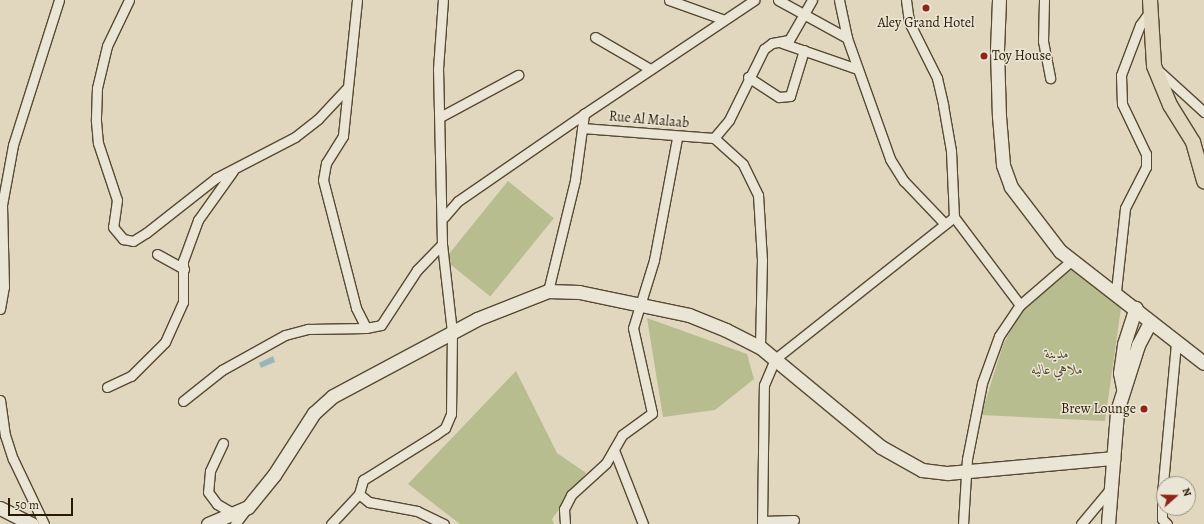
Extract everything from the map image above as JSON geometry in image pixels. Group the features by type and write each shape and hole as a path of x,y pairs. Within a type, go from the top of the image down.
{"main road":[{"path":"1151,5 1154,66 1170,105 1193,142 1204,181"}],"street":[{"path":"0,309 4,287 2,205 13,145 58,0"},
{"path":"129,0 107,46 97,88 98,143 117,200 113,219 117,235 123,239 138,238 216,178 295,137 318,119 347,88"},
{"path":"357,0 343,136 326,163 323,180 356,308 366,328"},
{"path":"331,524 359,494 359,485 368,475 435,435 448,422 453,403 452,332 442,244 444,217 438,69 443,0"},
{"path":"669,0 722,20"},
{"path":"444,217 458,201 650,68 754,0"},
{"path":"778,0 847,38"},
{"path":"782,43 793,34 802,14 812,0"},
{"path":"839,0 847,38 890,159 904,181 945,224"},
{"path":"906,0 909,22 937,78 943,105 951,151 954,217 1020,305"},
{"path":"999,0 996,50 1003,165 1011,187 1028,212 1071,261 1116,291 1150,322 1204,363"},
{"path":"1044,0 1043,41 1050,78"},
{"path":"1116,291 1125,208 1146,167 1146,154 1122,104 1121,75 1140,25 1151,5"},
{"path":"595,37 650,68"},
{"path":"760,347 762,260 758,195 743,164 714,138 729,120 748,77 764,48 772,43 782,43 857,69"},
{"path":"748,77 779,97 790,96 804,50"},
{"path":"1154,66 1204,112"},
{"path":"440,118 518,75"},
{"path":"548,291 575,180 584,114"},
{"name":"Rue Al Malaab","path":"582,128 677,138 714,138"},
{"path":"565,524 566,502 606,463 622,435 652,413 634,339 633,328 641,305 670,190 677,138"},
{"path":"107,387 131,376 165,342 183,302 183,261 198,220 235,168"},
{"path":"794,520 762,522 764,385 775,359 954,217"},
{"path":"183,401 222,370 285,335 308,330 366,328 381,325 417,270 442,244"},
{"path":"157,254 184,269"},
{"path":"963,524 966,472 982,382 999,336 1020,305 1071,261"},
{"path":"208,524 234,519 248,507 320,406 452,332 548,291 579,292 689,315 760,347 901,461 933,472 966,472 1113,458"},
{"path":"1123,388 1120,374 1125,338 1136,308"},
{"path":"1108,524 1113,458 1123,388 1138,345 1150,322"},
{"path":"1125,338 1138,345"},
{"path":"1165,523 1162,494 1176,342"},
{"path":"0,400 9,447 44,524"},
{"path":"223,443 210,471 208,492 217,504 234,519"},
{"path":"614,450 643,524"},
{"path":"1081,524 1112,487"},
{"path":"359,494 369,502 417,511 444,524"},
{"path":"0,508 32,524"}],"green space":[{"path":"508,181 554,218 490,297 444,259"},
{"name":"مدينة ملاهي عاليه","path":"1070,267 1121,308 1105,421 981,415 1003,345 1020,312"},
{"path":"647,318 747,354 754,379 715,410 663,417"},
{"path":"516,371 557,453 586,473 552,519 554,524 460,524 408,484"}],"water":[{"path":"273,356 275,362 261,368 259,363"}],"place":[{"name":"Aley Grand Hotel","path":"926,8"},
{"name":"Toy House","path":"984,56"},
{"name":"Brew Lounge","path":"1144,409"}]}
